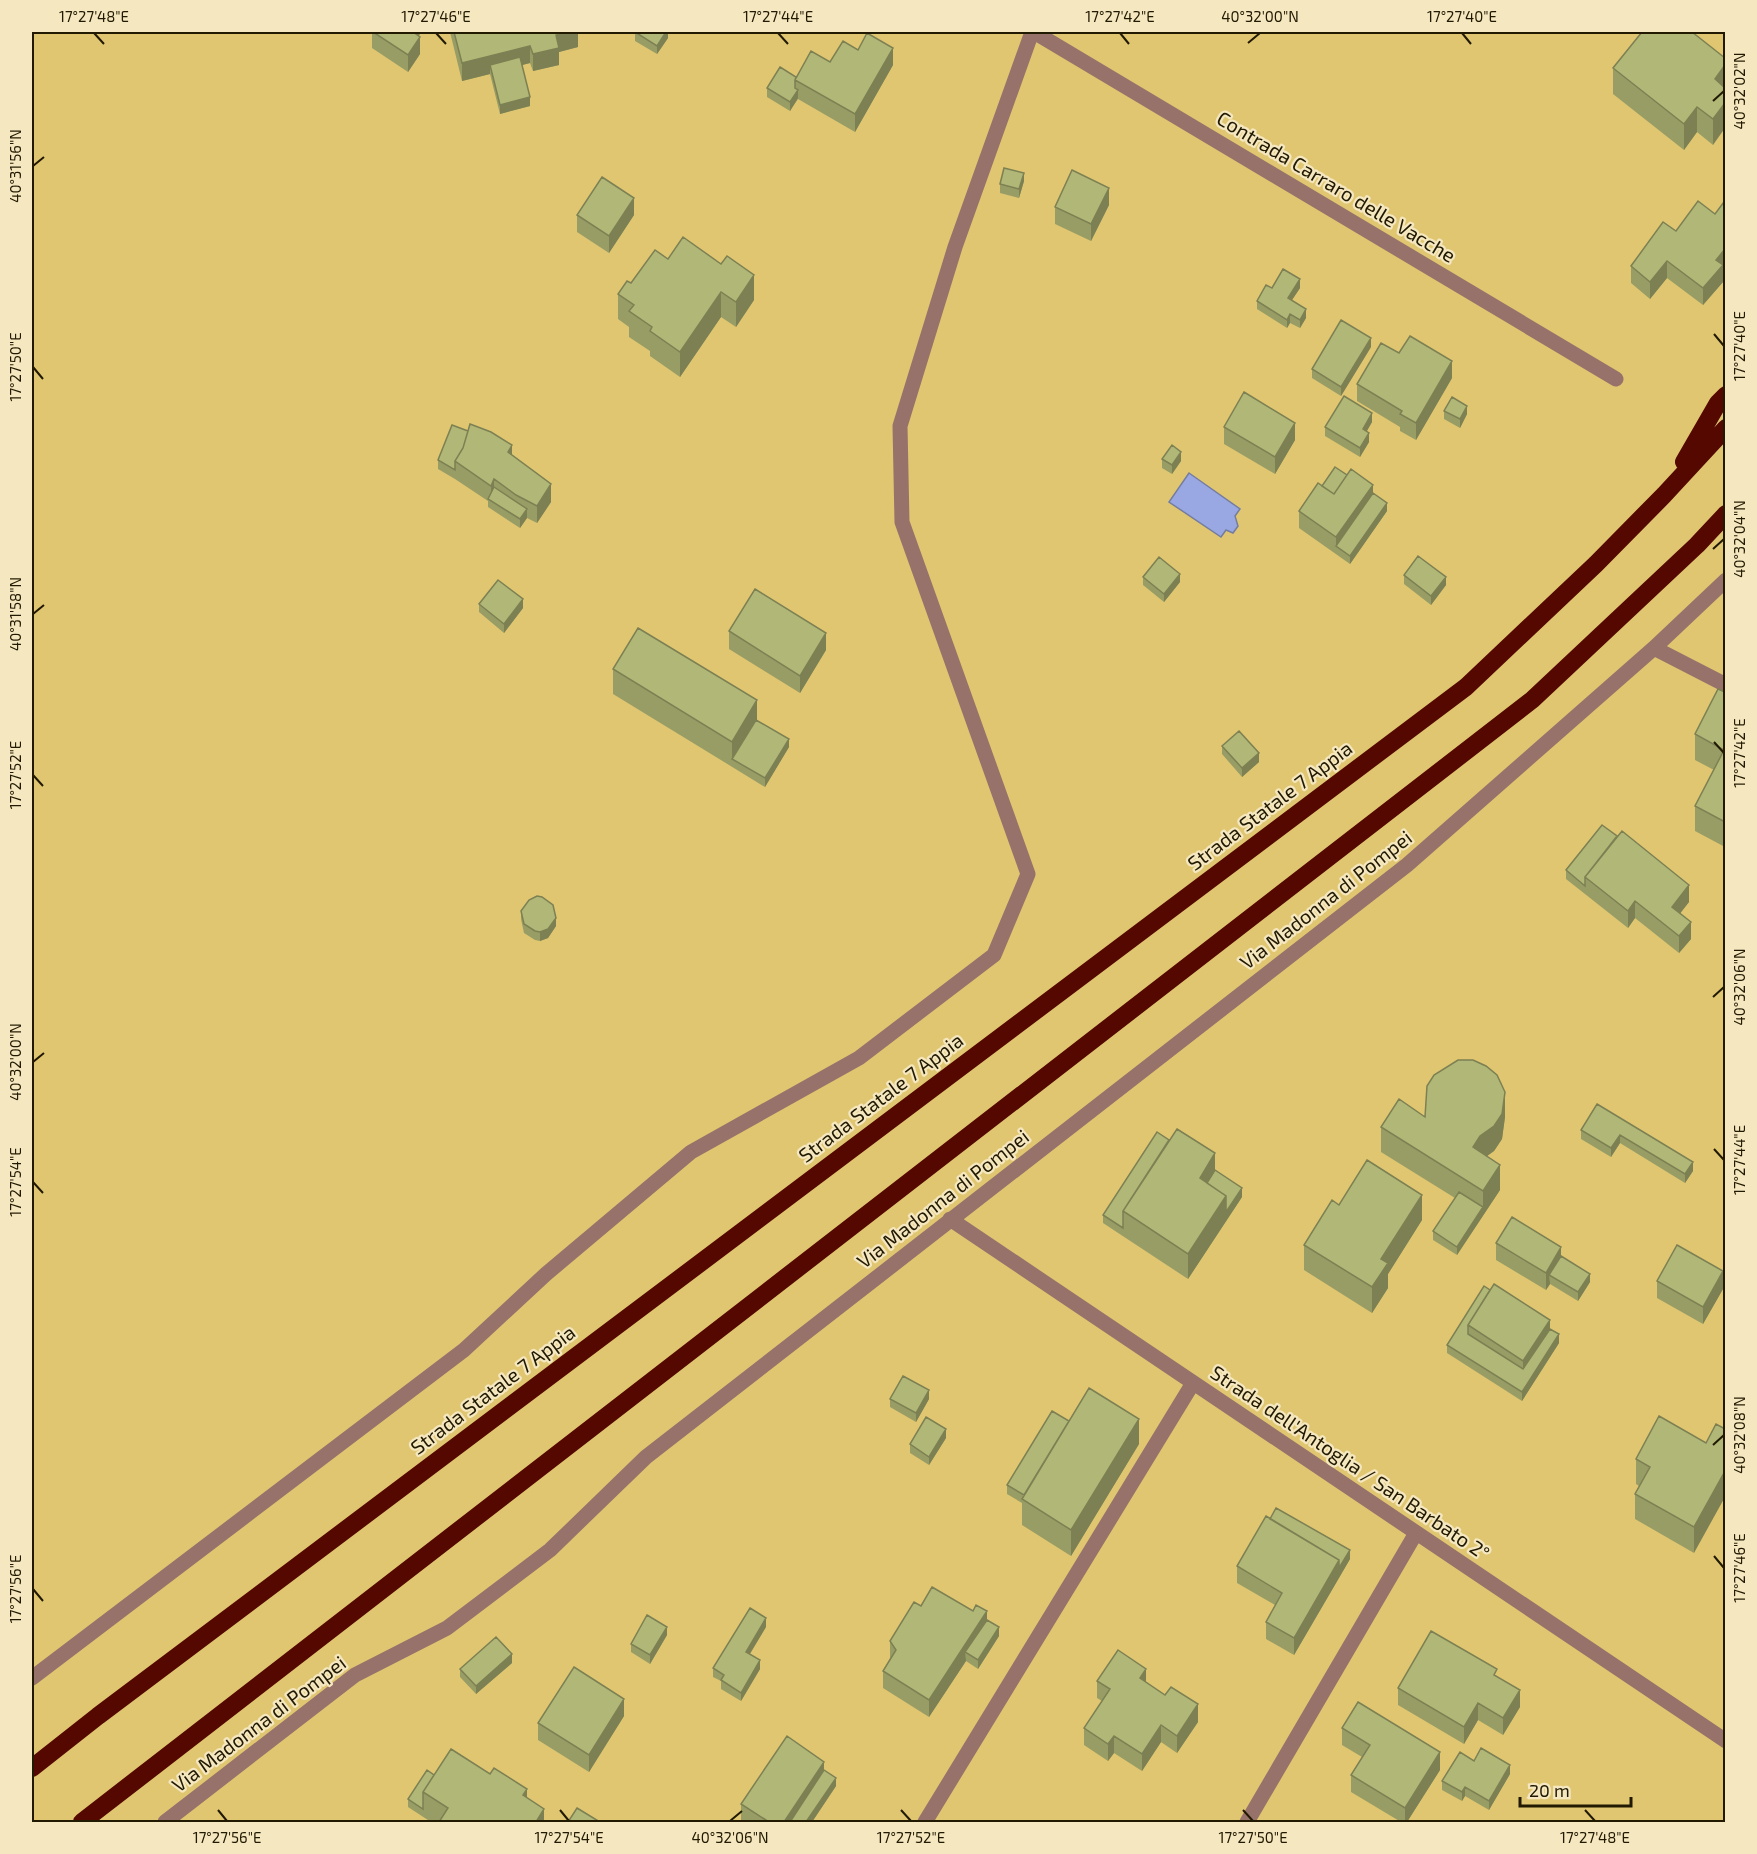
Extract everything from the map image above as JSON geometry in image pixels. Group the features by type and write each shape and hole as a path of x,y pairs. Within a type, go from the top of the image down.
{"highway":[{"path":"1664,495 1725,395"},
{"name":"Strada Statale 7 Appia","path":"32,1768 126,1694 1466,687 1596,564 1664,495 1725,428"},
{"path":"82,1822 1532,700 1698,545 1725,514"}],"street":[{"name":"Contrada Carraro delle Vacche","path":"1033,32 1616,379"},
{"path":"32,1678 464,1350 546,1274 691,1152 859,1058 994,955 1028,874 902,522 900,426 955,247 1033,32"},
{"name":"Via Madonna di Pompei","path":"165,1822 355,1675 447,1628 550,1551 646,1457 1407,865 1654,648 1725,580"},
{"path":"1654,648 1725,685"},
{"name":"Strada dell'Antoglia / San Barbato 2°","path":"951,1220 1725,1742"},
{"path":"925,1822 1193,1383"},
{"path":"1247,1822 1416,1533"}],"water":[{"path":"1189,473 1240,509 1235,516 1238,526 1233,533 1226,530 1221,537 1169,502"}],"building":[{"path":"373,32 413,32 420,37 408,55"},
{"path":"454,32 571,32 556,35 559,48 533,54 530,46 462,63"},
{"path":"635,32 666,32 657,46"},
{"path":"1642,32 1692,32 1725,58 1725,65 1715,79 1725,88 1725,103 1713,119 1697,107 1684,124 1613,68"},
{"path":"867,33 893,48 855,114 795,80 811,51 830,62 843,41 858,50"},
{"path":"520,57 530,97 500,105 490,65"},
{"path":"780,67 796,77 795,88 798,90 790,102 767,88"},
{"path":"1004,168 1024,173 1019,189 1000,184"},
{"path":"1072,170 1109,188 1091,224 1055,207"},
{"path":"602,177 634,198 609,236 577,215"},
{"path":"1698,201 1715,214 1725,203 1725,249 1716,260 1723,265 1703,288 1667,261 1650,282 1631,266 1663,222 1676,231"},
{"path":"683,237 721,264 727,256 754,275 736,302 721,292 680,352 650,331 652,327 629,311 634,305 618,294 627,281 631,283 655,250 668,259"},
{"path":"1283,269 1300,279 1288,298 1306,309 1300,320 1290,314 1287,320 1257,301 1266,285 1272,288"},
{"path":"1341,320 1371,338 1341,387 1312,369"},
{"path":"1410,336 1452,361 1416,423 1400,414 1402,411 1357,384 1381,343 1399,353"},
{"path":"1244,392 1295,423 1275,457 1224,427"},
{"path":"1344,396 1372,413 1363,429 1369,433 1360,448 1325,427"},
{"path":"1452,397 1467,406 1460,419 1444,411"},
{"path":"470,424 491,432 512,445 508,452 551,484 537,506 516,495 494,479 491,486 455,461 463,448"},
{"path":"452,425 468,431 463,448 455,461 455,470 438,460"},
{"path":"1172,445 1181,452 1172,465 1162,459"},
{"path":"1335,467 1347,475 1334,494 1322,486"},
{"path":"1351,469 1373,485 1336,537 1299,511 1318,483 1334,494"},
{"path":"494,487 527,509 520,519 488,499"},
{"path":"1373,493 1387,503 1350,556 1336,546"},
{"path":"1418,556 1446,577 1431,596 1404,575"},
{"path":"1159,557 1180,574 1164,594 1143,577"},
{"path":"498,580 523,599 504,624 479,604"},
{"path":"755,589 826,633 800,676 729,631"},
{"path":"638,628 757,700 732,742 613,669"},
{"path":"1718,689 1725,692 1725,822 1695,806 1724,750 1695,734"},
{"path":"756,720 789,739 765,778 732,759"},
{"path":"1239,731 1259,753 1242,768 1222,746"},
{"path":"1602,825 1617,836 1585,877 1585,886 1566,870"},
{"path":"1622,831 1689,885 1672,907 1691,922 1679,936 1635,901 1628,911 1585,877"},
{"path":"537,896 553,905 556,918 548,929 540,932 524,924 521,911 529,900"},
{"path":"1458,1060 1473,1060 1486,1066 1497,1075 1505,1092 1502,1114 1494,1126 1480,1136 1473,1147 1500,1165 1483,1191 1381,1127 1399,1099 1425,1117 1427,1086 1434,1075"},
{"path":"1597,1104 1693,1162 1685,1174 1620,1135 1611,1148 1581,1130"},
{"path":"1177,1129 1215,1153 1200,1178 1226,1196 1188,1254 1123,1211"},
{"path":"1157,1132 1169,1140 1123,1211 1123,1228 1103,1215"},
{"path":"1367,1160 1422,1195 1381,1259 1388,1263 1372,1287 1304,1245 1332,1200 1339,1205"},
{"path":"1215,1170 1242,1188 1226,1212 1226,1196 1207,1183"},
{"path":"1459,1192 1483,1207 1457,1247 1433,1231"},
{"path":"1512,1217 1561,1247 1546,1273 1496,1243"},
{"path":"1677,1245 1723,1271 1703,1307 1657,1281"},
{"path":"1561,1256 1590,1274 1578,1292 1549,1275"},
{"path":"1494,1284 1550,1320 1523,1361 1468,1325"},
{"path":"1484,1286 1490,1290 1468,1325 1468,1334 1523,1369 1550,1329 1559,1334 1522,1392 1447,1345"},
{"path":"903,1376 929,1390 916,1413 890,1399"},
{"path":"1089,1388 1139,1419 1071,1530 1022,1499"},
{"path":"1052,1411 1069,1421 1024,1495 1007,1485"},
{"path":"1659,1416 1706,1443 1716,1424 1725,1429 1725,1471 1694,1527 1635,1494 1650,1467 1636,1459"},
{"path":"926,1417 946,1429 929,1457 910,1444"},
{"path":"1276,1508 1350,1550 1339,1568 1339,1560 1270,1519"},
{"path":"1266,1516 1339,1560 1294,1638 1266,1622 1282,1593 1237,1566"},
{"path":"932,1587 973,1611 976,1605 987,1611 929,1700 883,1671 896,1650 890,1641 914,1602 921,1606"},
{"path":"750,1608 766,1618 746,1652 760,1660 741,1693 721,1680 724,1675 713,1668"},
{"path":"647,1615 667,1627 650,1655 631,1644"},
{"path":"987,1620 999,1627 978,1660 965,1652"},
{"path":"1431,1631 1497,1669 1494,1675 1520,1690 1503,1718 1478,1703 1464,1727 1398,1688"},
{"path":"496,1637 512,1654 476,1686 460,1669"},
{"path":"1118,1650 1146,1669 1140,1678 1165,1695 1171,1687 1198,1704 1177,1736 1161,1725 1142,1754 1114,1736 1108,1744 1084,1728 1110,1689 1097,1681"},
{"path":"574,1667 624,1699 589,1755 538,1723"},
{"path":"1358,1702 1440,1752 1405,1808 1351,1775 1370,1745 1342,1728"},
{"path":"787,1736 824,1762 784,1822 769,1822 741,1804"},
{"path":"1481,1748 1510,1765 1489,1801 1465,1787 1462,1792 1442,1781 1460,1752 1474,1761"},
{"path":"451,1749 490,1774 494,1768 527,1789 523,1795 544,1809 536,1822 439,1822 448,1808 423,1792"},
{"path":"427,1770 434,1775 423,1792 423,1809 408,1799"},
{"path":"824,1770 836,1778 806,1822 790,1822"},
{"path":"577,1808 600,1822 568,1822"}]}
